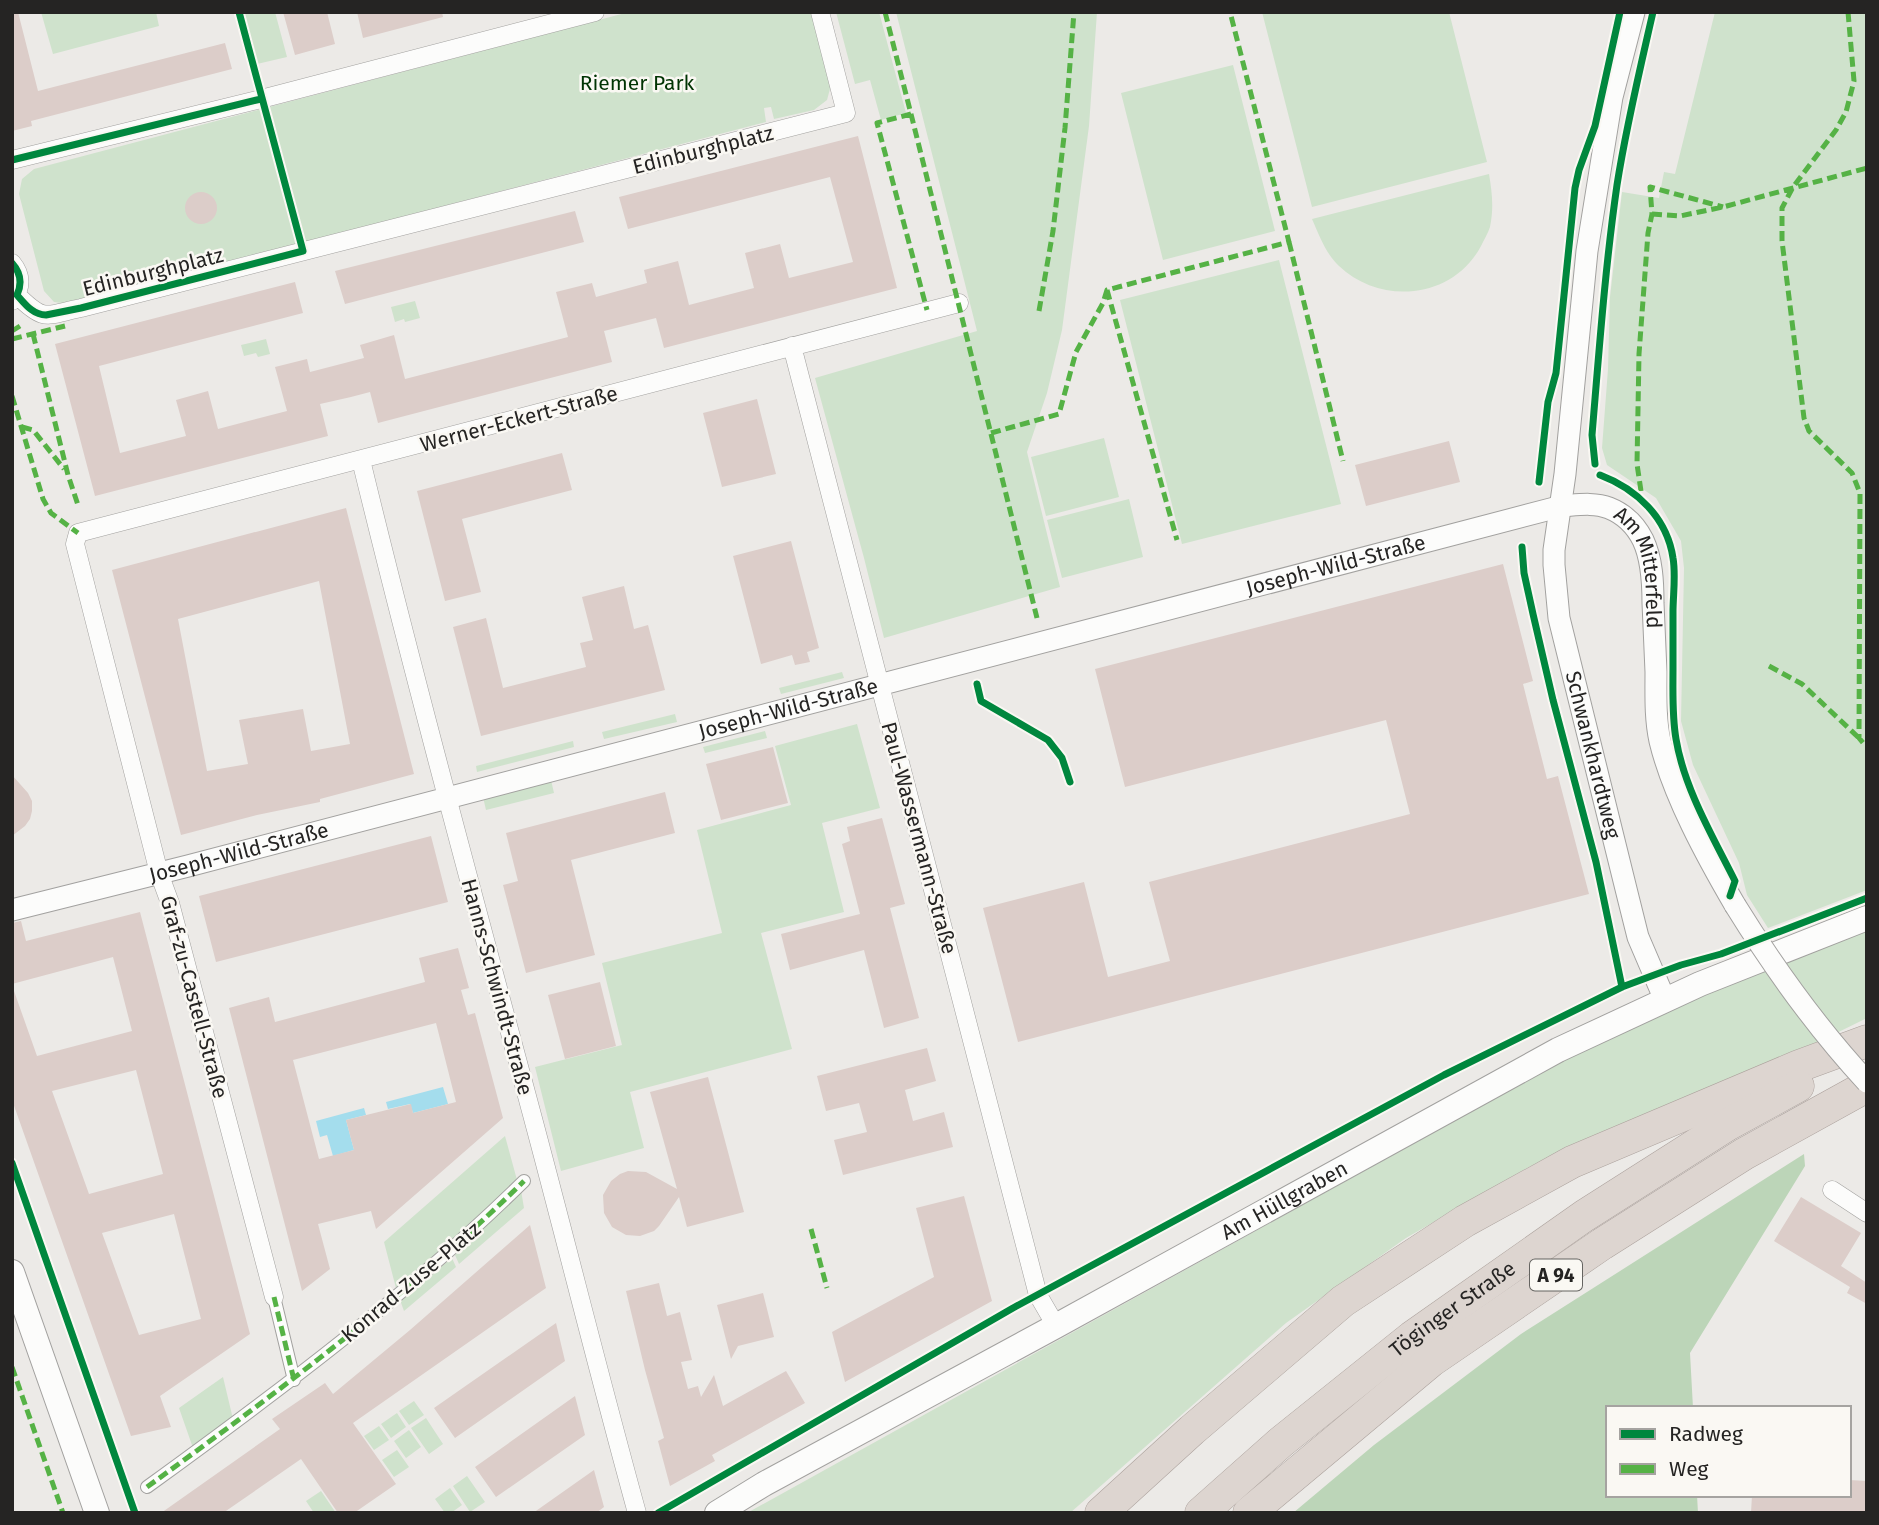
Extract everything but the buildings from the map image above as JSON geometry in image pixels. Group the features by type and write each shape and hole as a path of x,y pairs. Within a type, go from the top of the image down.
{"highway":[{"path":"1101,1513 1192,1430 1343,1301 1465,1221 1572,1162 1799,1066 1867,1041"},
{"name":"Töginger Straße","path":"1201,1513 1281,1442 1412,1337 1584,1216 1727,1125 1867,1048"},
{"name":"Töginger Straße","path":"1259,1507 1431,1361 1602,1244 1744,1154 1867,1084"}],"main road":[{"name":"Am Hüllgraben","path":"717,1513 764,1484 1558,1050 1665,1000 1867,918"},
{"path":"12,1272 97,1513"}],"street":[{"path":"12,160 531,20 595,12"},
{"name":"Edinburghplatz","path":"14,298 41,315 81,308 846,114 820,12"},
{"path":"1562,506 1587,251 1612,97 1634,12"},
{"path":"12,263 20,278 14,298"},
{"name":"Werner-Eckert-Straße","path":"78,533 959,303"},
{"name":"Paul-Wassermann-Straße","path":"792,346 1038,1295 1056,1326"},
{"name":"Hanns-Schwindt-Straße","path":"361,460 446,798 637,1513"},
{"name":"Am Mitterfeld","path":"1562,506 1593,504 1607,507 1630,521 1644,541 1653,590 1656,714 1666,763 1692,824 1735,905 1797,997 1867,1084"},
{"name":"Joseph-Wild-Straße","path":"12,909 159,873 1562,506"},
{"name":"Schwankhardtweg","path":"1562,506 1554,558 1559,618 1638,937 1665,1000"},
{"name":"Graf-zu-Castell-Straße","path":"78,533 75,544 159,873 170,904 274,1297"},
{"name":"Konrad-Zuse-Platz","path":"147,1487 294,1380 398,1296 524,1181"},
{"path":"1832,1190 1867,1213"},
{"path":"274,1297 294,1380"}],"green space":[{"path":"41,12 156,12 159,26 53,54"},
{"path":"244,12 275,12 287,57 257,64"},
{"name":"Riemer Park","path":"629,12 812,12 831,85 827,100 814,110 774,119 771,107 764,108 766,122 69,304 54,302 44,291 19,194 22,179 34,169"},
{"path":"836,12 879,12 906,113 881,120 870,80 855,84"},
{"path":"896,12 1097,12 1089,126 1062,330 1047,393 1027,452 1060,587 884,638 815,378 977,331"},
{"path":"1262,12 1449,12 1487,162 1312,207"},
{"path":"1715,12 1867,12 1867,890 1768,928 1747,895 1739,863 1693,765 1681,721 1684,568 1681,541 1656,498 1607,465 1602,448 1610,297 1622,192 1659,198 1664,172 1675,174"},
{"path":"1233,65 1275,231 1163,260 1121,93"},
{"path":"1489,174 1492,207 1487,234 1469,264 1453,277 1435,286 1415,291 1395,291 1356,279 1330,256 1312,219"},
{"path":"1279,260 1341,504 1182,544 1120,300"},
{"path":"415,301 420,318 395,322 391,307"},
{"path":"266,339 270,354 244,356 241,345"},
{"path":"1104,438 1119,497 1046,516 1031,457"},
{"path":"1129,499 1143,557 1062,578 1047,520"},
{"path":"842,672 844,678 781,694 779,688"},
{"path":"675,714 677,722 604,739 602,732"},
{"path":"857,724 880,808 822,823 844,912 761,933 792,1049 630,1092 644,1148 561,1171 535,1067 622,1045 602,963 722,933 697,830 791,805 775,746"},
{"path":"765,731 767,738 705,753 703,747"},
{"path":"573,741 574,747 477,772 476,766"},
{"path":"551,780 554,793 486,810 483,797"},
{"path":"1867,930 1867,1018 1802,1050 1529,1167 1406,1238 1286,1323 1070,1513 747,1513 1562,1061 1696,996"},
{"path":"505,1136 517,1180 397,1292 384,1242"},
{"path":"1804,1154 1805,1166 1690,1353 1693,1406 1606,1406 1606,1497 1697,1497 1698,1513 1293,1513 1374,1445 1521,1334"},
{"path":"521,1190 524,1208 459,1264 455,1255"},
{"path":"452,1258 456,1267 404,1311 400,1300"},
{"path":"223,1377 233,1419 193,1448 179,1408"},
{"path":"414,1401 424,1415 409,1425 399,1411"},
{"path":"397,1413 406,1427 391,1438 381,1424"},
{"path":"426,1418 443,1444 429,1454 411,1428"},
{"path":"379,1426 389,1440 374,1450 364,1436"},
{"path":"409,1430 421,1447 406,1458 394,1441"},
{"path":"397,1450 409,1467 394,1477 382,1460"},
{"path":"467,1476 485,1502 470,1512 453,1486"},
{"path":"450,1488 462,1505 451,1513 445,1513 435,1499"},
{"path":"321,1491 336,1513 314,1513 306,1501"}],"water":[{"path":"443,1087 448,1104 413,1113 410,1104 388,1109 386,1102"},
{"path":"364,1108 366,1115 346,1120 354,1150 333,1156 327,1135 320,1137 316,1121"}],"marked path":[{"path":"885,12 1037,618"},
{"path":"1039,311 1053,231 1065,128 1074,12"},
{"path":"991,433 1059,414 1076,352 1103,303 1107,290 1289,242 1230,12"},
{"path":"1848,12 1854,81 1846,112 1836,130 1793,187 1782,208 1782,241 1804,418 1809,431 1852,473 1860,493 1859,738 1867,744"},
{"path":"911,114 877,123 927,310"},
{"path":"1652,214 1680,216 1723,207 1867,168"},
{"path":"1641,491 1637,464 1639,354 1648,233 1652,214 1650,187 1723,207"},
{"path":"1289,242 1343,461"},
{"path":"1107,290 1177,540"},
{"path":"12,331 20,326"},
{"path":"12,339 65,326"},
{"path":"33,334 78,505"},
{"path":"12,396 43,499 51,513 78,533"},
{"path":"22,427 33,430 64,469"},
{"path":"1769,666 1802,684 1859,738"},
{"path":"147,1487 245,1415 388,1303 435,1264 524,1181"},
{"path":"811,1229 827,1288"},
{"path":"274,1297 294,1380"},
{"path":"12,1367 63,1513"}],"cycle path":[{"path":"12,263 20,279 17,295 33,311 46,315 303,251 239,12"},
{"path":"1539,482 1548,402 1556,373 1575,188 1595,126 1620,12"},
{"path":"1595,464 1592,435 1613,216 1625,142 1653,12"},
{"path":"12,160 261,99"},
{"path":"1600,475 1638,497 1657,518 1670,544 1674,571 1673,696 1676,739 1692,794 1735,881 1730,896"},
{"path":"1522,547 1524,573 1533,614 1596,862 1622,987"},
{"path":"977,684 981,701 1048,740 1062,758 1070,782"},
{"path":"658,1513 1013,1308 1444,1075 1622,987 1681,965 1721,954 1867,898"},
{"path":"12,1163 135,1513"}]}
